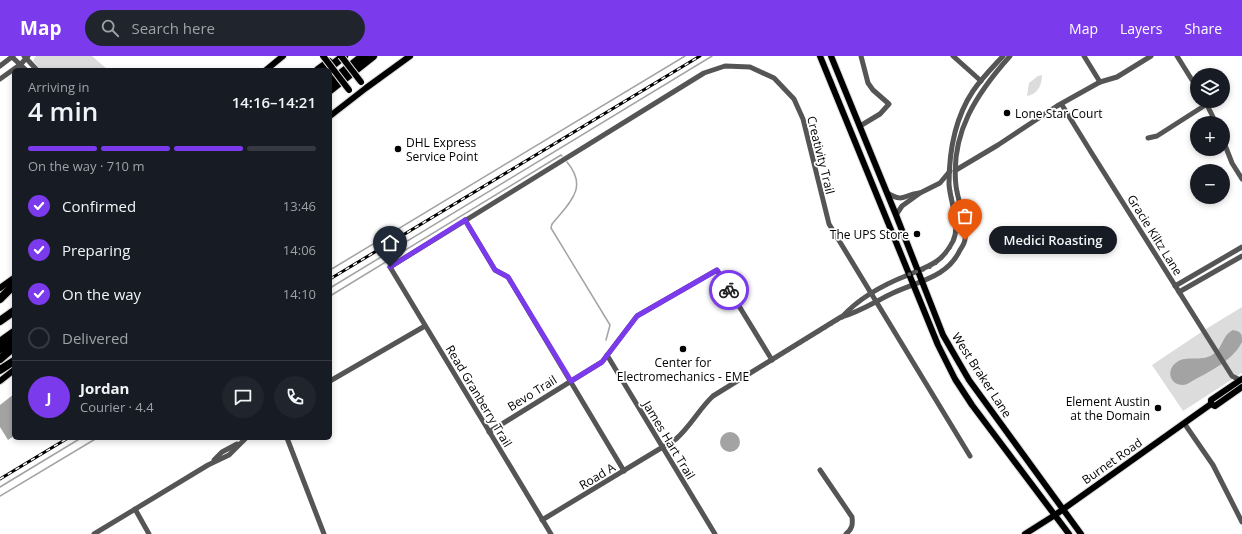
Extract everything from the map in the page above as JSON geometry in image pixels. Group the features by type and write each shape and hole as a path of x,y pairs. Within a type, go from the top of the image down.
{"highway":[{"path":"321,68 336,56"},
{"path":"329,68 344,56"},
{"path":"332,80 363,56"},
{"path":"332,88 373,56"},
{"path":"0,300 12,287"},
{"path":"0,300 12,292"},
{"path":"0,321 12,312"},
{"path":"0,327 12,318"},
{"path":"0,342 12,333"},
{"path":"0,349 12,340"},
{"path":"0,359 12,349"},
{"path":"0,370 12,362"}],"main road":[{"path":"268,68 283,56"},
{"path":"323,56 349,90 344,105"},
{"path":"341,56 366,88"},
{"path":"332,114 410,56"},
{"name":"West Braker Lane","path":"820,56 938,345 955,379 972,405 1069,534"},
{"name":"West Braker Lane","path":"831,56 919,271 943,336 964,370 1080,534"},
{"path":"0,288 12,279"},
{"path":"0,381 12,372"},
{"name":"Burnet Road","path":"1212,404 1211,400 1241,379"},
{"name":"Burnet Road","path":"1025,534 1212,404 1215,406 1242,387"}],"street":[{"path":"0,66 12,56 24,68"},
{"path":"860,126 880,114 889,104 873,90 868,83 861,56"},
{"path":"953,56 982,84 966,113 965,124"},
{"path":"841,318 847,311 871,294 933,265 942,257 952,242 955,236 955,223 949,184 956,153 955,145 959,120 965,106 980,81 1003,56"},
{"path":"955,145 972,107 984,86 1010,56"},
{"path":"1084,56 1100,82"},
{"path":"896,215 902,206 920,193 935,185 953,170 998,145 1057,106 1100,82 1117,77 1151,56"},
{"path":"1177,56 1190,77"},
{"path":"15,68 26,57 35,68"},
{"name":"Creativity Trail","path":"390,267 704,73 725,66 750,67 774,78 794,99 804,119 829,224 970,456"},
{"path":"0,79 12,70"},
{"name":"Gracie Kiltz Lane","path":"1062,104 1232,376"},
{"path":"1148,138 1157,136 1199,108"},
{"path":"1229,156 1242,179"},
{"path":"841,318 876,303 892,293 933,278 945,271 954,262 965,240 965,228 953,170"},
{"path":"935,185 956,184"},
{"path":"887,194 901,199 912,194 920,193"},
{"path":"465,220 495,270 508,277 624,471"},
{"path":"952,242 963,245"},
{"path":"1175,286 1242,247"},
{"path":"1179,292 1242,256"},
{"name":"Read Granberry Trail","path":"390,267 551,534"},
{"name":"Bevo Trail","path":"489,432 602,362 637,316 717,270 772,360"},
{"name":"Road A","path":"542,520 662,448 684,432 700,410 713,396 841,318"},
{"path":"332,380 425,326"},
{"name":"James Hart Trail","path":"606,356 715,534"},
{"path":"1230,387 1232,376 1241,379"},
{"path":"1184,423 1213,465 1242,522"},
{"path":"94,534 212,463 222,452 244,440"},
{"path":"288,440 324,534"},
{"path":"820,470 852,517 853,524 846,534"},
{"path":"135,509 149,534"}],"shaded area":[{"path":"36,56 92,56 106,68 39,68 33,61"},
{"path":"1042,75 1037,91 1027,96 1029,83 1038,76"},
{"path":"1242,307 1242,373 1183,411 1152,365"},
{"path":"1233,330 1241,334 1242,342 1227,360 1186,384 1178,384 1172,380 1170,372 1177,362 1185,359 1203,358 1212,355 1219,349 1226,335"},
{"path":"12,396 12,437 8,440 0,427 0,405"},
{"path":"726,432 734,432 740,438 740,446 734,452 726,452 720,446 720,438"}],"waterway":[{"path":"332,269 685,56"},
{"path":"332,287 712,56"},
{"path":"332,295 561,155 562,156"},
{"path":"567,162 573,171 576,180 576,188 570,202 552,224 551,228 610,325 606,340"},
{"path":"0,487 78,440"},
{"path":"0,496 94,440"}],"railway":[{"path":"332,278 700,56"},
{"path":"0,479 65,440"}],"way so far":[{"path":"729,290 772,360 841,318 857,303 871,294 888,284 933,265 942,257 955,236 955,223 949,184 956,184 958,200 965,228 965,240"}],"place":[{"name":"Lone Star Court","path":"1007,113"},
{"name":"DHL Express Service Point","path":"398,149"},
{"name":"The UPS Store","path":"917,234"},
{"name":"Medici Roasting","path":"965,240"},
{"name":"Center for Electromechanics - EME","path":"683,349"},
{"name":"Element Austin at the Domain","path":"1158,408"}],"route":[{"path":"390,267 465,220 495,270 508,277 571,381 602,362 637,316 717,270 729,290"}]}
